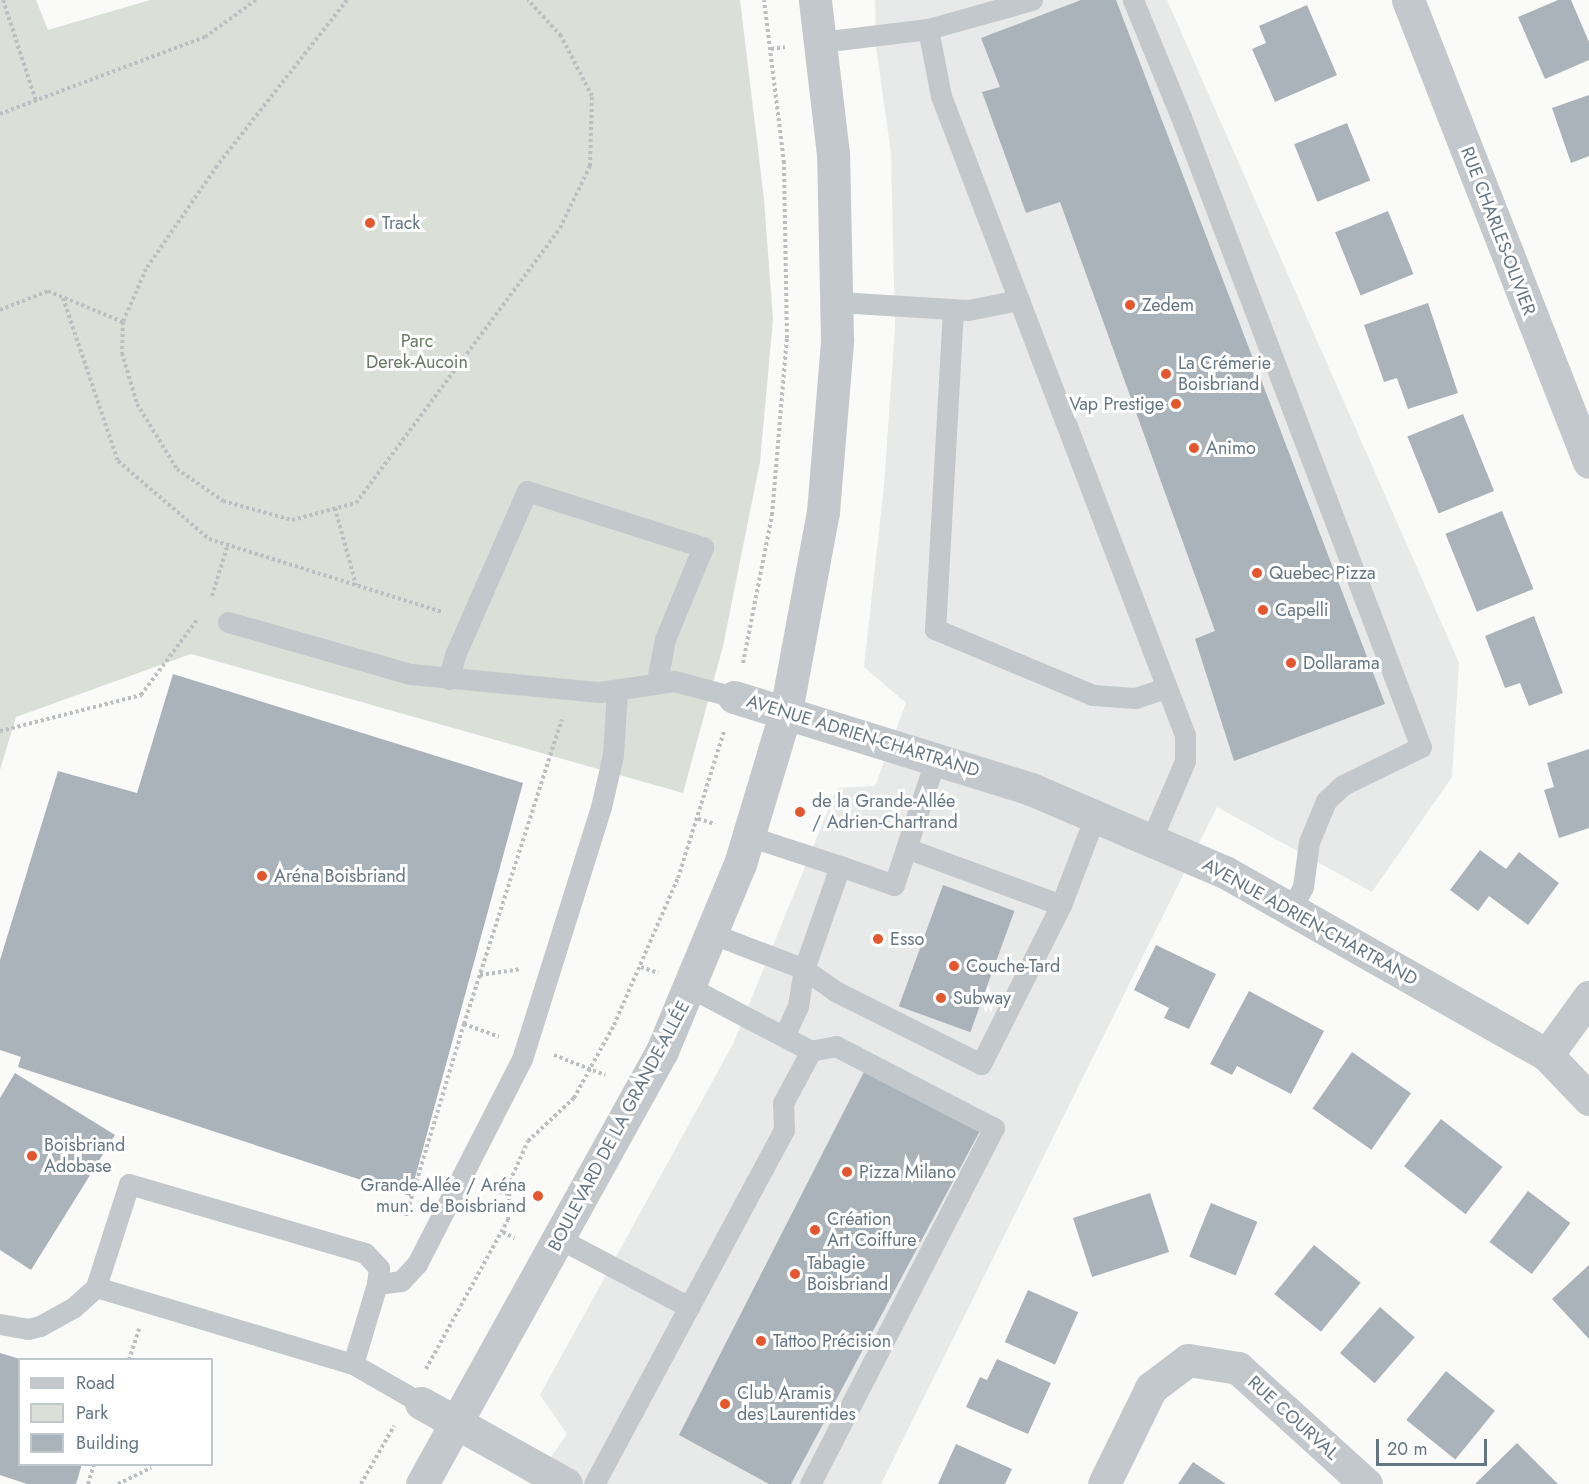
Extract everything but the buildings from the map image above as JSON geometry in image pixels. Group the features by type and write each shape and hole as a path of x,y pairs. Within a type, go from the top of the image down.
{"street":[{"name":"BOULEVARD DE LA GRANDE-ALLÉE","path":"422,1484 560,1239 662,1051 713,934 749,836 786,711 823,513 832,433 838,302 835,173 821,42 814,0"},
{"name":"RUE CHARLES-OLIVIER","path":"1408,0 1589,462"},
{"name":"AVENUE ADRIEN-CHARTRAND","path":"729,712 786,711 936,758 1096,814 1152,838 1225,872 1547,1055 1589,1099"},
{"path":"1547,1055 1589,997"},
{"name":"RUE COURVAL","path":"1104,1484 1151,1388 1188,1360 1238,1368 1366,1484"},
{"path":"409,1412 457,1424 566,1484"}],"lane":[{"path":"821,42 928,29 1032,0"},
{"path":"1133,0 1181,117 1421,747 1343,785 1326,801 1309,843 1303,887 1291,909"},
{"path":"928,29 941,96 1187,748 1152,838"},
{"path":"838,302 953,309 1019,300"},
{"path":"953,309 935,629 1093,695 1135,698 1166,688"},
{"path":"449,679 471,620 527,491 704,547 665,639 657,681"},
{"path":"228,622 368,665 449,679 544,689 617,691 657,681 674,681 729,712"},
{"path":"377,1284 401,1281 417,1264 522,1059 601,807 613,755 617,691"},
{"path":"749,836 894,885 936,758"},
{"path":"713,934 804,969 835,991 981,1064 1061,905 1096,814"},
{"path":"906,848 1061,905"},
{"path":"784,1036 798,1006 804,969 840,866"},
{"path":"691,988 811,1051 836,1046 994,1128 810,1484"},
{"path":"594,1484 784,1130 783,1103 811,1051"},
{"path":"0,1324 28,1329 40,1326 73,1308 96,1287 129,1184 365,1253 379,1268 377,1284 353,1364"},
{"path":"560,1239 689,1307"},
{"path":"96,1287 353,1364 409,1412"}],"path":[{"path":"3,0 36,101"},
{"path":"0,114 204,38 256,0"},
{"path":"347,0 217,166 146,268 123,322 122,353 138,404 177,469 223,501 292,520 356,503 561,228 590,166 592,96 561,36 528,0"},
{"path":"743,663 772,515 787,338 784,173 764,0"},
{"path":"0,310 48,291 123,322"},
{"path":"63,298 118,461 209,539 226,547 471,620"},
{"path":"335,508 356,585"},
{"path":"207,605 226,547"},
{"path":"0,731 141,695 201,614"},
{"path":"426,1368 503,1232 508,1220 510,1181 528,1141 543,1123 567,1106 592,1069 678,878 729,712"},
{"path":"403,1226 464,1023 554,743"},
{"path":"464,1023 500,1037"},
{"path":"548,1053 605,1075"},
{"path":"503,1232 514,1238"},
{"path":"361,1484 409,1412"},
{"path":"88,1484 93,1466"},
{"path":"118,1484 151,1468"}],"shaded area":[{"path":"875,0 1167,0 1459,663 1452,777 1372,892 1217,807 881,1484 532,1484 567,1434 540,1395 733,1044 837,788 875,786 906,703 864,667 884,486 895,327 891,153 876,47"}],"green space":[{"name":"Parc Derek-Aucoin","path":"0,0 36,0 48,30 150,0 740,0 764,199 773,319 760,462 723,646 683,793 191,654 16,717 0,770"}],"place":[{"name":"Track","path":"370,223"},
{"name":"Zedem","path":"1130,305"},
{"name":"La Crémerie Boisbriand","path":"1166,374"},
{"name":"Vap Prestige","path":"1176,404"},
{"name":"Animo","path":"1194,448"},
{"name":"Quebec Pizza","path":"1257,573"},
{"name":"Capelli","path":"1263,610"},
{"name":"Dollarama","path":"1291,663"},
{"name":"de la Grande-Allée / Adrien-Chartrand","path":"800,812"},
{"name":"Aréna Boisbriand","path":"262,876"},
{"name":"Esso","path":"878,939"},
{"name":"Couche-Tard","path":"954,966"},
{"name":"Subway","path":"941,998"},
{"name":"Boisbriand Adobase","path":"32,1156"},
{"name":"Pizza Milano","path":"847,1172"},
{"name":"Grande-Allée / Aréna mun. de Boisbriand","path":"538,1196"},
{"name":"Création Art Coiffure","path":"815,1230"},
{"name":"Tabagie Boisbriand","path":"795,1274"},
{"name":"Tattoo Précision","path":"761,1341"},
{"name":"Club Aramis des Laurentides","path":"725,1404"}]}
